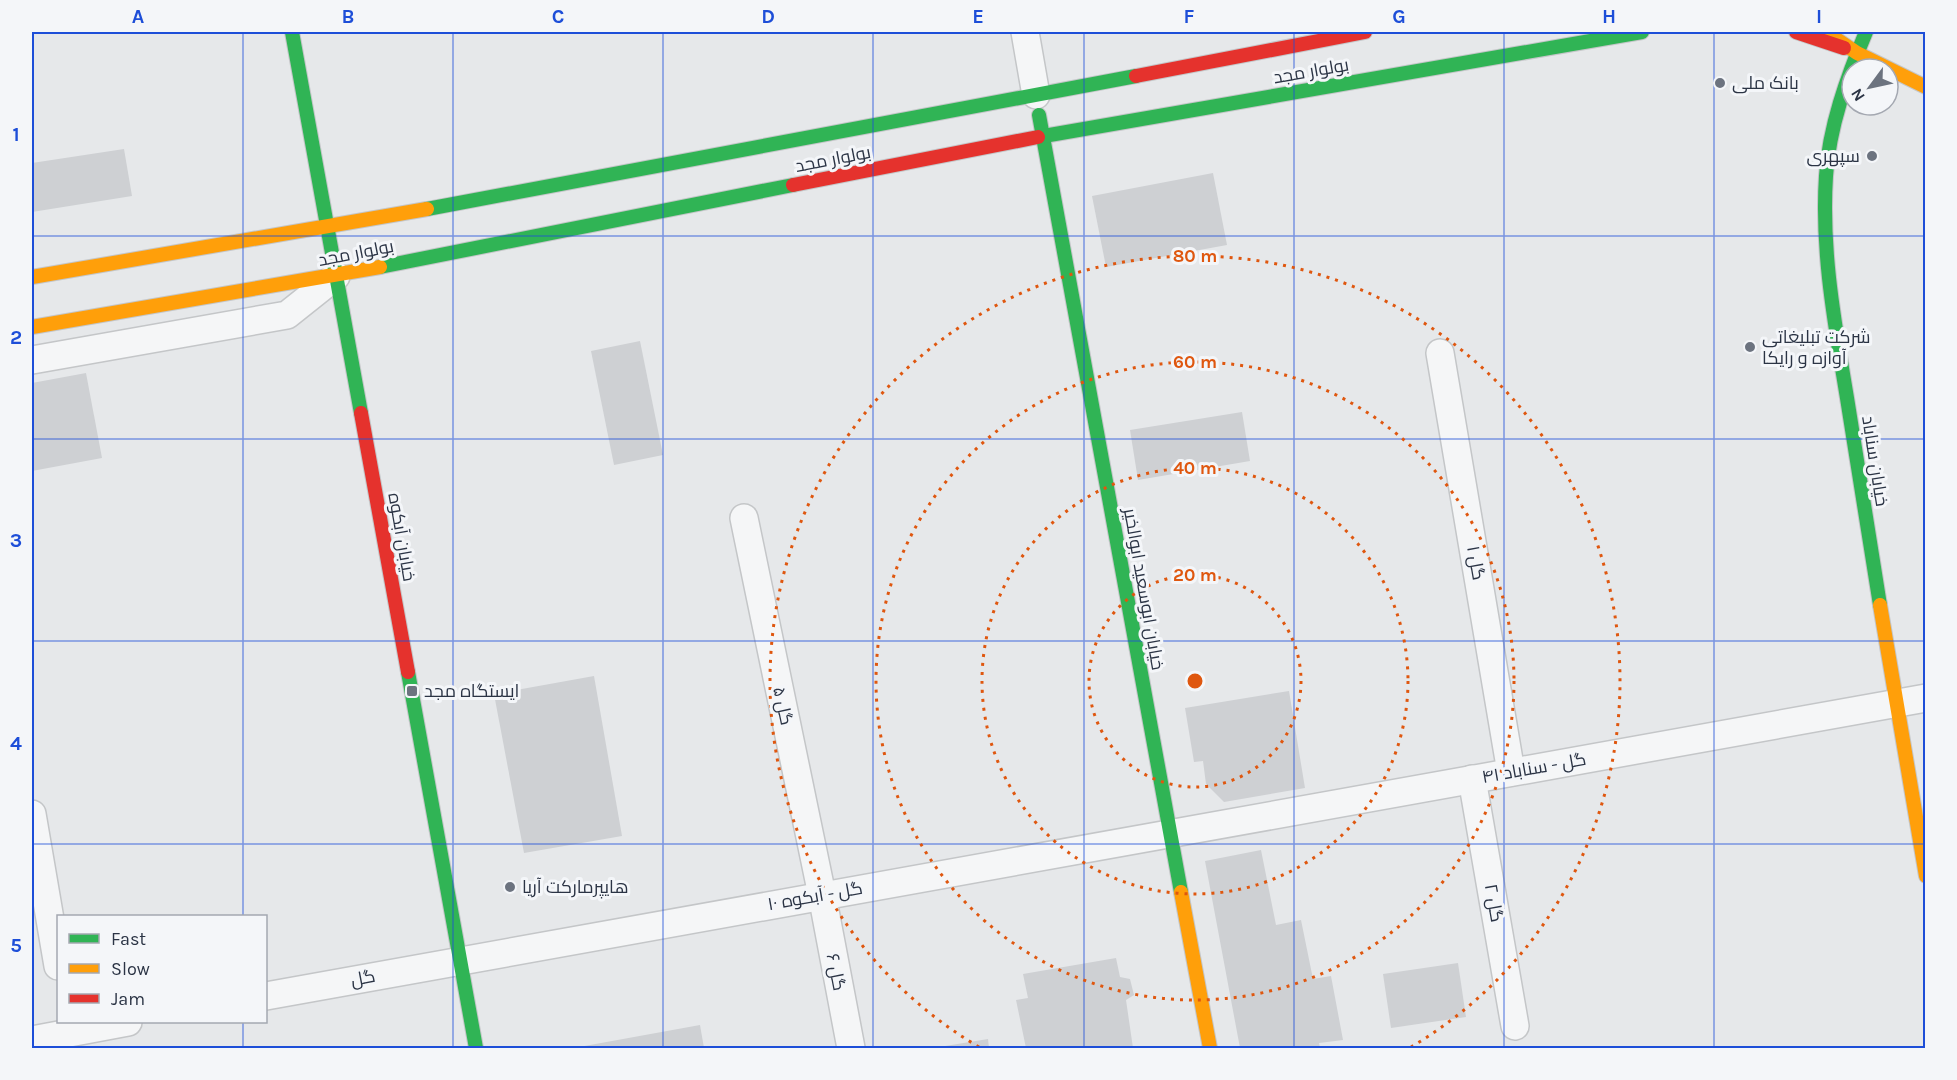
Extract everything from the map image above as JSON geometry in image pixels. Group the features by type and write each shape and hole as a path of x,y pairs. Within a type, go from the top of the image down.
{"main road":[{"name":"خیابان آبکوه","path":"292,32 476,1048"},
{"name":"بولوار مجد","path":"32,277 255,244 328,227 1365,32"},
{"name":"بولوار مجد","path":"32,327 336,276 1042,136 1642,32"},
{"path":"1796,32 1857,52"},
{"path":"1826,32 1857,52 1926,87"},
{"path":"1844,32 1857,52"},
{"name":"خیابان سناباد","path":"1866,32 1857,52 1838,113 1826,174 1826,256 1865,513 1926,876"},
{"name":"خیابان ابوسعید ابوالخیر","path":"1036,95 1210,1048"},
{"path":"259,289 264,268"}],"street":[{"path":"1025,32 1036,95"},
{"path":"32,360 287,315 336,276"},
{"name":"گل ۱","path":"1440,353 1511,772"},
{"name":"گل ۵","path":"744,518 822,895"},
{"name":"گل - سناباد ۴۱","path":"1171,833 1926,698"},
{"name":"گل ۲","path":"1472,779 1515,1026"},
{"path":"32,814 57,960"},
{"name":"گل - آبکوه ۱۰","path":"460,960 1171,833"},
{"name":"گل ۶","path":"822,895 851,1048"},
{"name":"گل","path":"267,996 460,960"},
{"path":"32,1040 123,1023"}],"building":[{"path":"124,149 132,196 32,212 32,163"},
{"path":"1213,173 1227,245 1106,267 1092,196"},
{"path":"640,341 663,455 614,465 591,351"},
{"path":"86,373 102,458 32,471 32,383"},
{"path":"1242,412 1250,461 1138,480 1130,430"},
{"path":"594,676 622,836 524,853 494,694"},
{"path":"1289,691 1305,788 1224,802 1206,784 1203,761 1194,762 1185,708"},
{"path":"1261,850 1276,925 1301,920 1313,979 1331,976 1343,1040 1319,1043 1320,1048 1240,1048 1205,861"},
{"path":"1116,958 1120,977 1130,979 1134,995 1126,1000 1133,1048 1026,1048 1016,1000 1028,998 1023,974"},
{"path":"1458,963 1466,1017 1391,1028 1383,974"},
{"path":"700,1025 704,1048 579,1047"},
{"path":"988,1039 989,1048 939,1048 939,1047"}],"traffic: fast":[{"path":"292,32 361,413"},
{"path":"1038,137 1642,32"},
{"path":"1866,32 1846,84 1831,139 1826,176 1825,232 1834,315 1880,605"},
{"path":"427,209 1136,76"},
{"path":"1039,115 1181,892"},
{"path":"380,267 793,185"},
{"path":"408,672 476,1048"}],"traffic: slow":[{"path":"1826,32 1857,53 1926,87"},
{"path":"32,277 427,209"},
{"path":"32,327 380,267"},
{"path":"1880,605 1926,876"},
{"path":"1181,892 1210,1048"}],"traffic: jam":[{"path":"1136,76 1365,32"},
{"path":"1796,32 1844,48"},
{"path":"793,185 1038,137"},
{"path":"361,413 408,672"}],"place":[{"name":"بانک ملی","path":"1720,83"},
{"name":"سپهری","path":"1872,156"},
{"name":"شرکت تبلیغاتی آوازه و رایکا","path":"1750,347"},
{"name":"ایستگاه مجد","path":"412,691"},
{"name":"هایپرمارکت آریا","path":"510,887"}]}
